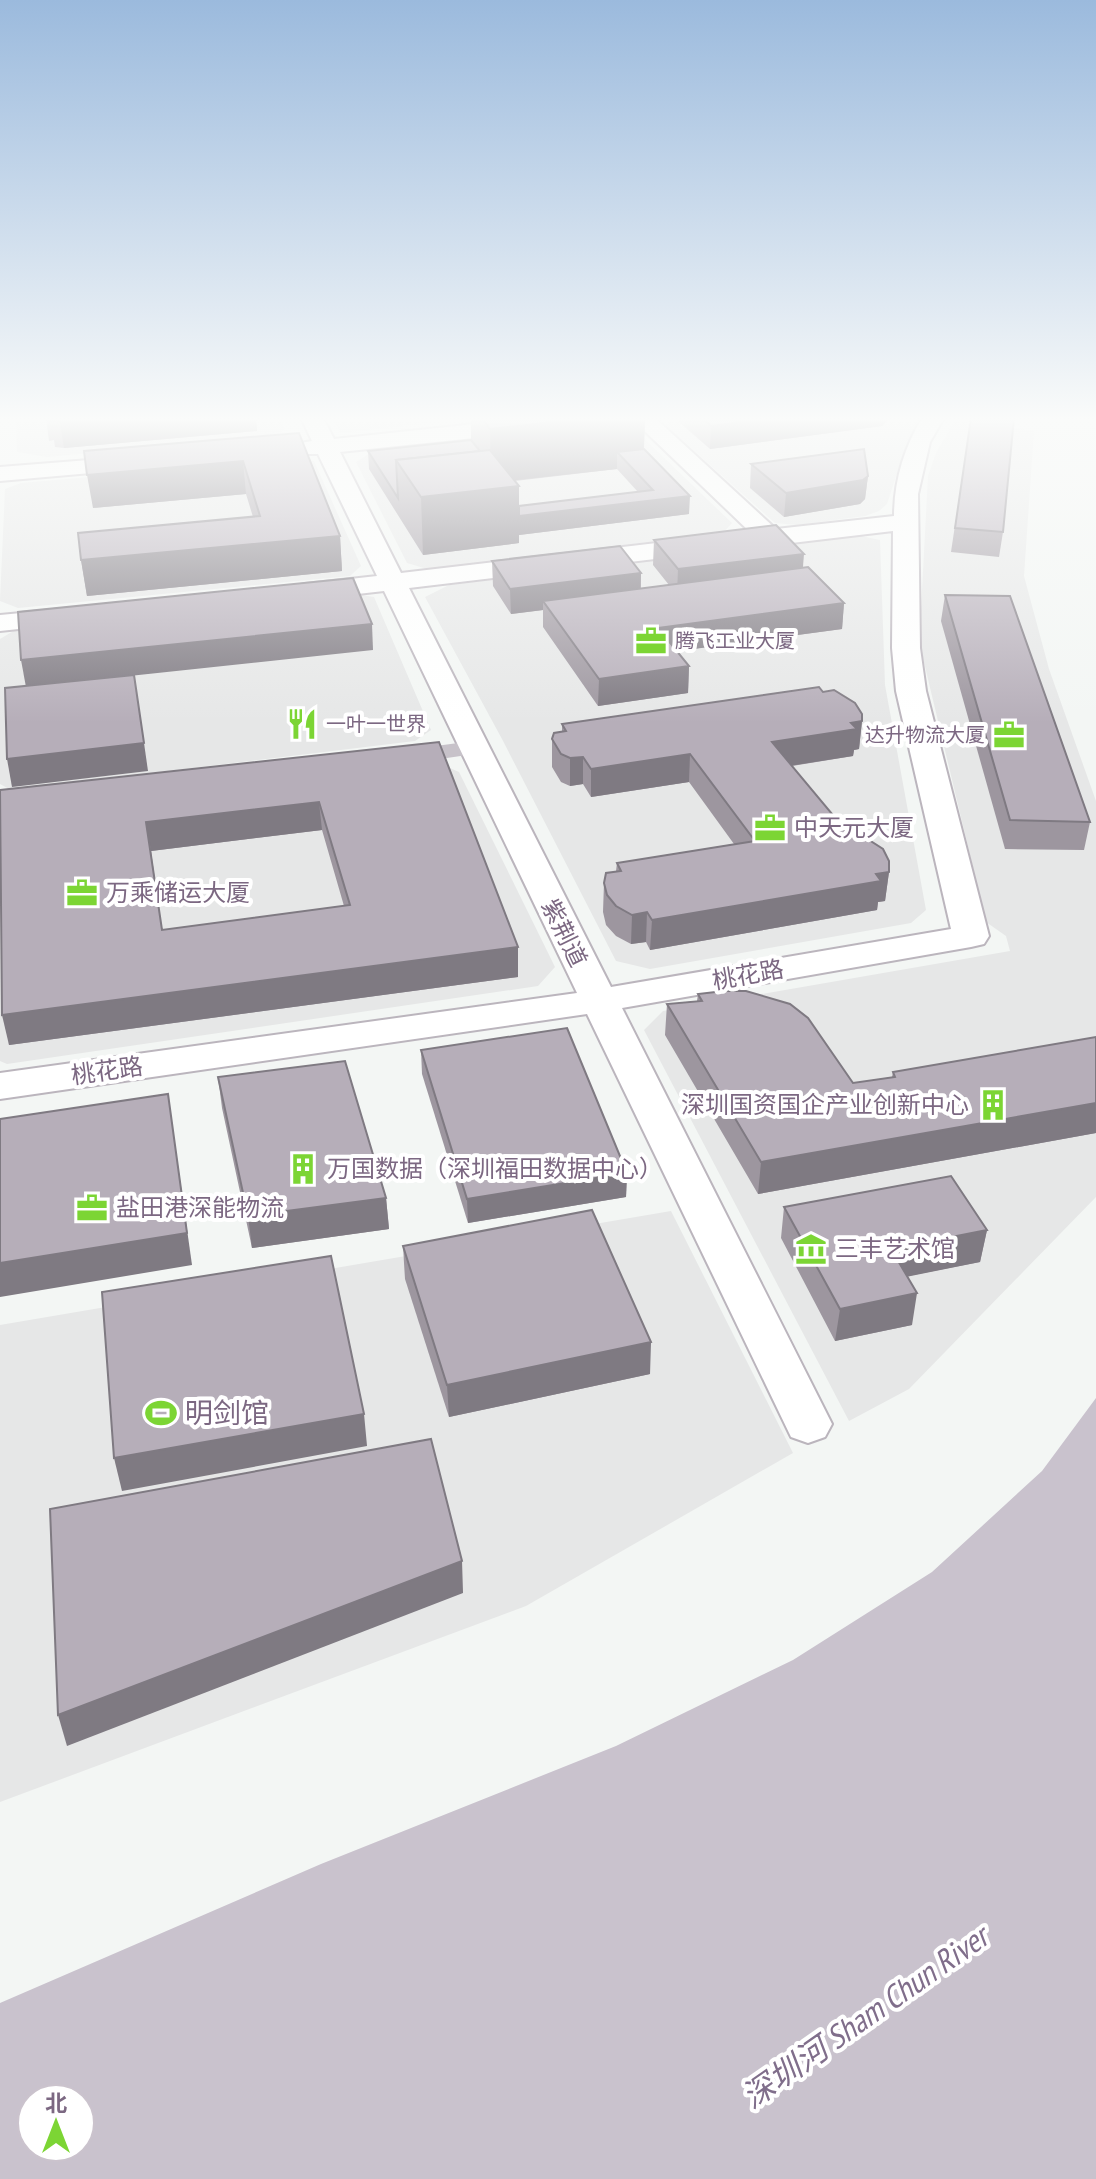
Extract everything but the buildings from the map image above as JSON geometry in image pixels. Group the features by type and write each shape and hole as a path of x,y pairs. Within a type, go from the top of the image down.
{"main road":[{"name":"紫荆道","path":"362,520 808,1424"},
{"path":"751,520 772,539"},
{"path":"282,595 905,522"},
{"name":"桃花路","path":"0,1086 597,1001 971,936 911,691 904,611 905,522"},
{"path":"0,623 92,614"}],"street":[{"path":"379,760 473,748"}],"shaded area":[{"path":"4,520 340,520 361,566 350,576 18,608 0,601"},
{"path":"385,520 729,520 732,523 723,533 427,569 407,563"},
{"path":"771,520 837,520 797,525 775,523"},
{"path":"926,520 1028,520 1024,576 1049,669 1096,801 1096,1197 909,1389 849,1421 644,1030 663,1011 1010,951 1006,936 986,922 922,654"},
{"path":"856,535 880,540 885,685 926,910 911,923 650,969 616,961 425,597 449,585"},
{"path":"355,594 374,597 431,730 415,741 11,790 0,784 0,639 15,630"},
{"name":"万乘储运大厦","path":"436,762 459,772 555,967 538,986 7,1064 0,1061 0,817"},
{"path":"671,1211 793,1453 526,1606 0,1802 0,1325"}],"water":[{"name":"深圳河 Sham Chun River","path":"1096,1398 1096,2179 0,2179 0,2003 321,1864 616,1746 793,1660 932,1572 1042,1471"}],"place":[{"name":"腾飞工业大厦","path":"651,641"},
{"name":"一叶一世界","path":"302,724"},
{"name":"达升物流大厦","path":"1009,735"},
{"name":"中天元大厦","path":"770,828"},
{"name":"万乘储运大厦","path":"82,893"},
{"name":"深圳国资国企产业创新中心","path":"993,1105"},
{"name":"万国数据（深圳福田数据中心）","path":"303,1169"},
{"name":"盐田港深能物流","path":"92,1208"},
{"name":"三丰艺术馆","path":"811,1249"},
{"name":"明剑馆","path":"161,1413"}]}
